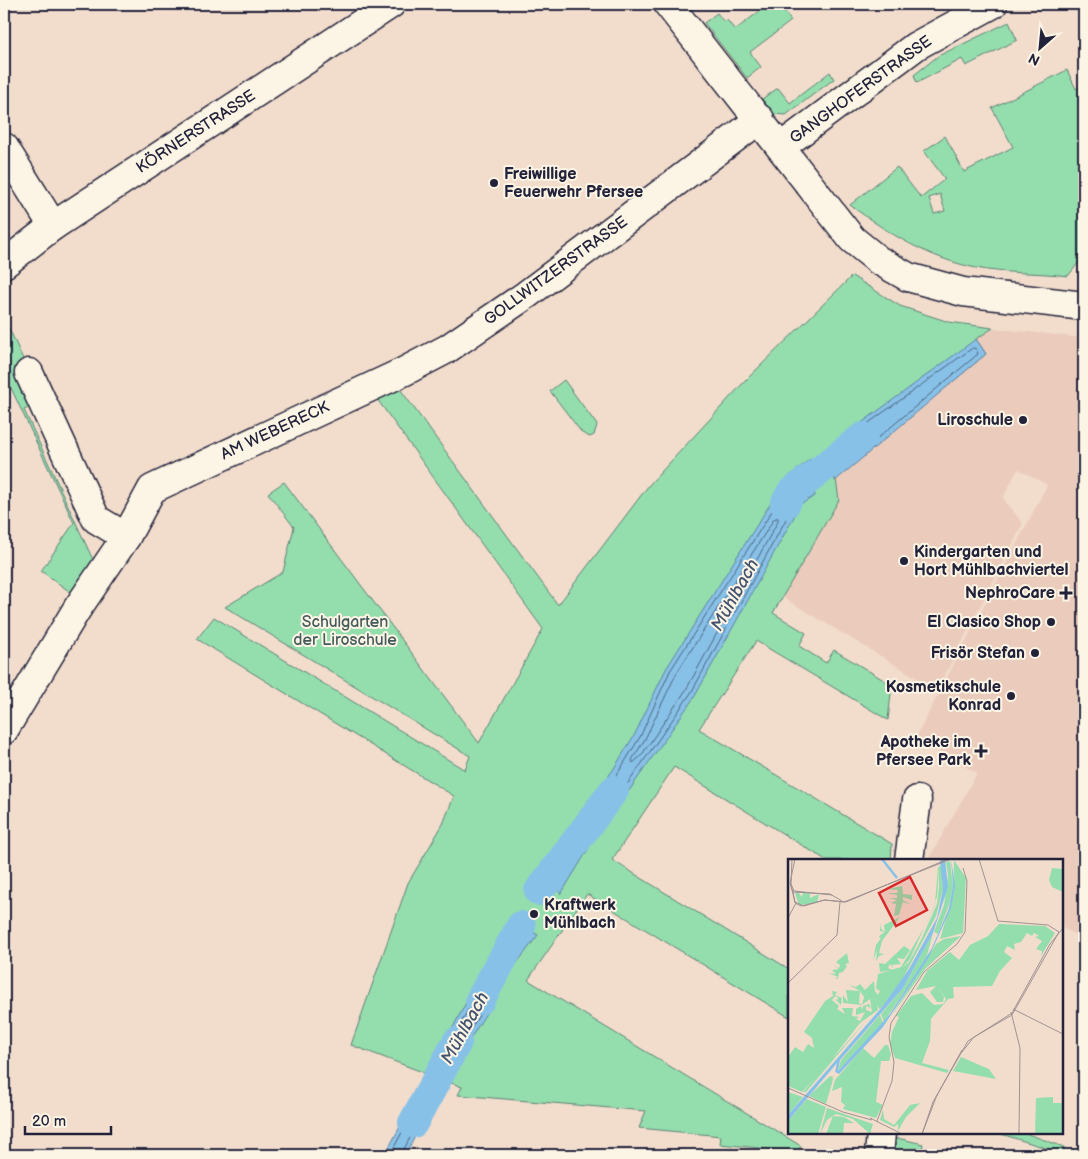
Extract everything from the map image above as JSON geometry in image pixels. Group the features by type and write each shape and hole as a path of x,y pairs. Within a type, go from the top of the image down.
{"street":[{"name":"KÖRNERSTRASSE","path":"4,264 53,226 392,4"},
{"path":"668,4 760,119 852,239 878,260 908,277 963,292 1084,306"},
{"name":"GANGHOFERSTRASSE","path":"781,147 916,46 993,4"},
{"name":"GOLLWITZERSTRASSE","path":"447,349 526,295 760,119"},
{"path":"4,147 53,226"},
{"name":"AM WEBERECK","path":"4,730 77,609 126,537 152,489 403,372 447,349"},
{"path":"29,373 96,520 126,537"},
{"path":"909,859 917,800"},
{"path":"879,1155 881,1134"}],"shaded area":[{"path":"993,328 1084,338 1084,939 1063,928 1063,859 929,859 977,773 915,739 1047,485 1018,469 1003,498 1023,524 937,690 782,597 839,500 836,479 986,354 976,339"}],"green space":[{"path":"769,4 793,4 784,10 791,21 750,52 761,67 747,78 704,23 717,13 724,22 727,20 735,30"},
{"path":"1009,22 1017,40 966,66 962,59 917,83 914,75 938,56"},
{"path":"1067,70 1076,89 1084,85 1084,256 1068,276 998,271 958,264 910,244 879,226 850,205 897,167 921,198 945,179 924,151 945,136 964,172 1013,147 992,108","holes":["940,194 945,211 934,214 929,198"]},
{"path":"830,72 834,79 786,115 773,114 762,99 778,88 790,103"},
{"name":"Schulgarten der Liroschule","path":"852,276 900,306 949,322 993,328 976,339 986,354 836,479 839,500 773,613 806,633 799,646 826,663 834,650 892,685 888,720 756,641 699,729 892,844 891,859 824,859 674,767 612,860 788,968 788,1016 587,894 528,980 801,1146 798,1152 720,1144 721,1136 639,1128 646,1111 458,1095 462,1087 351,1045 408,883 443,824 454,796 197,639 214,617 465,770 470,756 225,607 283,572 294,527 268,493 284,482 479,743 543,629 369,388 392,378 558,605 649,485 747,379"},
{"path":"4,317 37,390 32,406 24,410 94,562 76,596 41,571 74,523 4,373"},
{"path":"564,380 597,425 594,435 590,437 582,433 550,391"},
{"path":"1001,1134 1028,1134 1064,1147 1065,1154"},
{"path":"897,1138 923,1144 921,1155 894,1155"}],"water":[{"path":"976,339 986,354 835,481 830,446"},
{"path":"810,459 815,496 801,504 695,696 601,831 579,817 613,770 635,734 666,669 786,479"},
{"path":"566,832 589,848 561,894 542,867"},
{"path":"511,920 538,935 517,963 495,950"},
{"path":"490,958 512,971 445,1080 428,1074"},
{"path":"423,1083 441,1089 405,1155 385,1155"}],"waterway":[{"name":"Mühlbach","path":"785,504 791,493 863,437"},
{"name":"Mühlbach","path":"539,891 614,790"},
{"name":"Mühlbach","path":"480,1000 521,926"},
{"name":"Mühlbach","path":"413,1123 457,1042"}],"place":[{"name":"Freiwillige Feuerwehr Pfersee","path":"494,183"},
{"name":"Liroschule","path":"1023,420"},
{"name":"Kindergarten und Hort Mühlbachviertel","path":"904,561"},
{"name":"NephroCare","path":"1066,593"},
{"name":"El Clasico Shop","path":"1051,622"},
{"name":"Frisör Stefan","path":"1035,653"},
{"name":"Kosmetikschule Konrad","path":"1011,696"},
{"name":"Apotheke im Pfersee Park","path":"981,751"},
{"name":"Kraftwerk Mühlbach","path":"534,914"}]}
